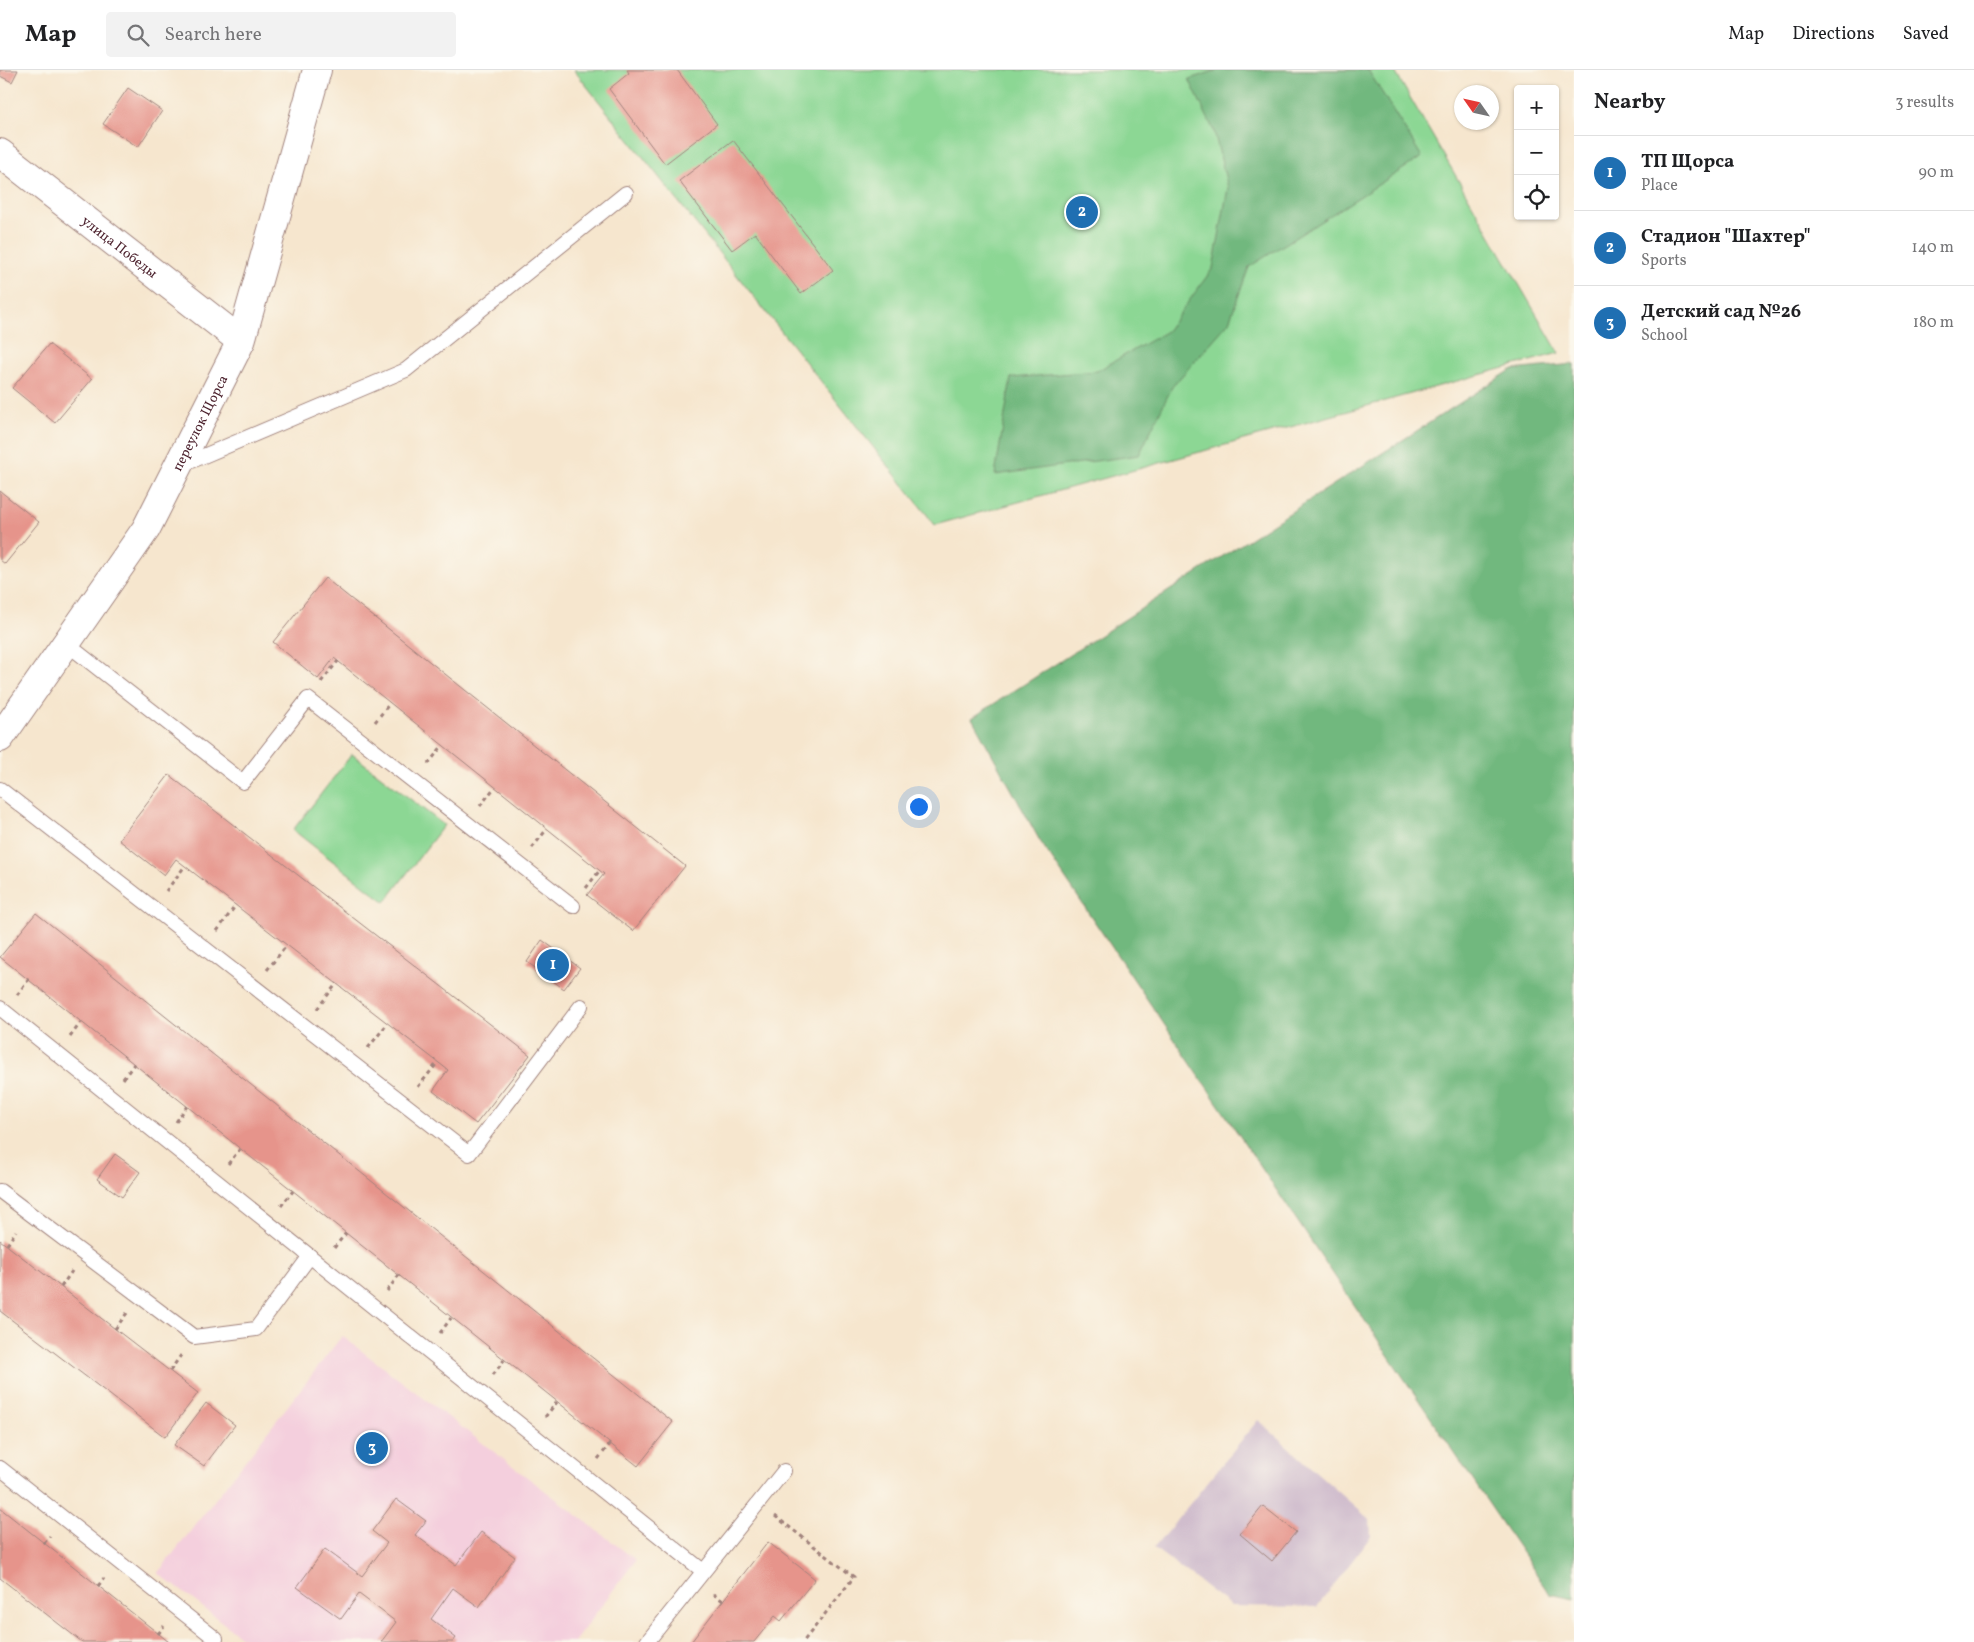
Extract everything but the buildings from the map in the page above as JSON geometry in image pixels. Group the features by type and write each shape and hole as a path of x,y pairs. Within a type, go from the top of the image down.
{"street":[{"name":"переулок Щорса","path":"0,738 146,529 241,341 317,70"},
{"name":"улица Победы","path":"0,154 241,341"}],"lane":[{"path":"177,467 406,370 626,193"},
{"path":"67,644 243,782 308,699 573,906"},
{"path":"0,789 469,1154 581,1006"},
{"path":"0,1008 703,1571"},
{"path":"0,1191 194,1337 256,1329 310,1256"},
{"path":"0,1468 216,1639"},
{"path":"647,1642 784,1471"}],"path":[{"path":"153,908 186,866"},
{"path":"204,948 236,905"},
{"path":"254,986 286,944"},
{"path":"304,1026 337,984"},
{"path":"355,1065 388,1023"},
{"path":"405,1104 438,1062"},
{"path":"768,1522 774,1514 854,1577 803,1642"},
{"path":"707,1600 718,1585"},
{"path":"712,1593 723,1601"}],"shaded area":[{"path":"342,1336 636,1560 574,1642 248,1642 158,1573"},
{"path":"1258,1420 1370,1520 1371,1536 1317,1607 1231,1606 1154,1548"}],"green space":[{"path":"574,70 1394,70 1559,353 935,525"},
{"path":"1218,70 1368,70 1422,157 1249,267 1229,322 1172,387 1139,455 995,475 1011,378 1097,371 1167,331 1213,268 1228,188 1214,131 1189,79"},
{"path":"1574,364 1574,1599 1550,1594 1040,841 972,718 1511,370"},
{"path":"352,754 444,825 385,902 293,830"}],"place":[{"name":"Стадион \"Шахтер\"","path":"1082,212"},
{"name":"ТП Щорса","path":"553,965"},
{"name":"Детский сад №26","path":"372,1448"}]}
